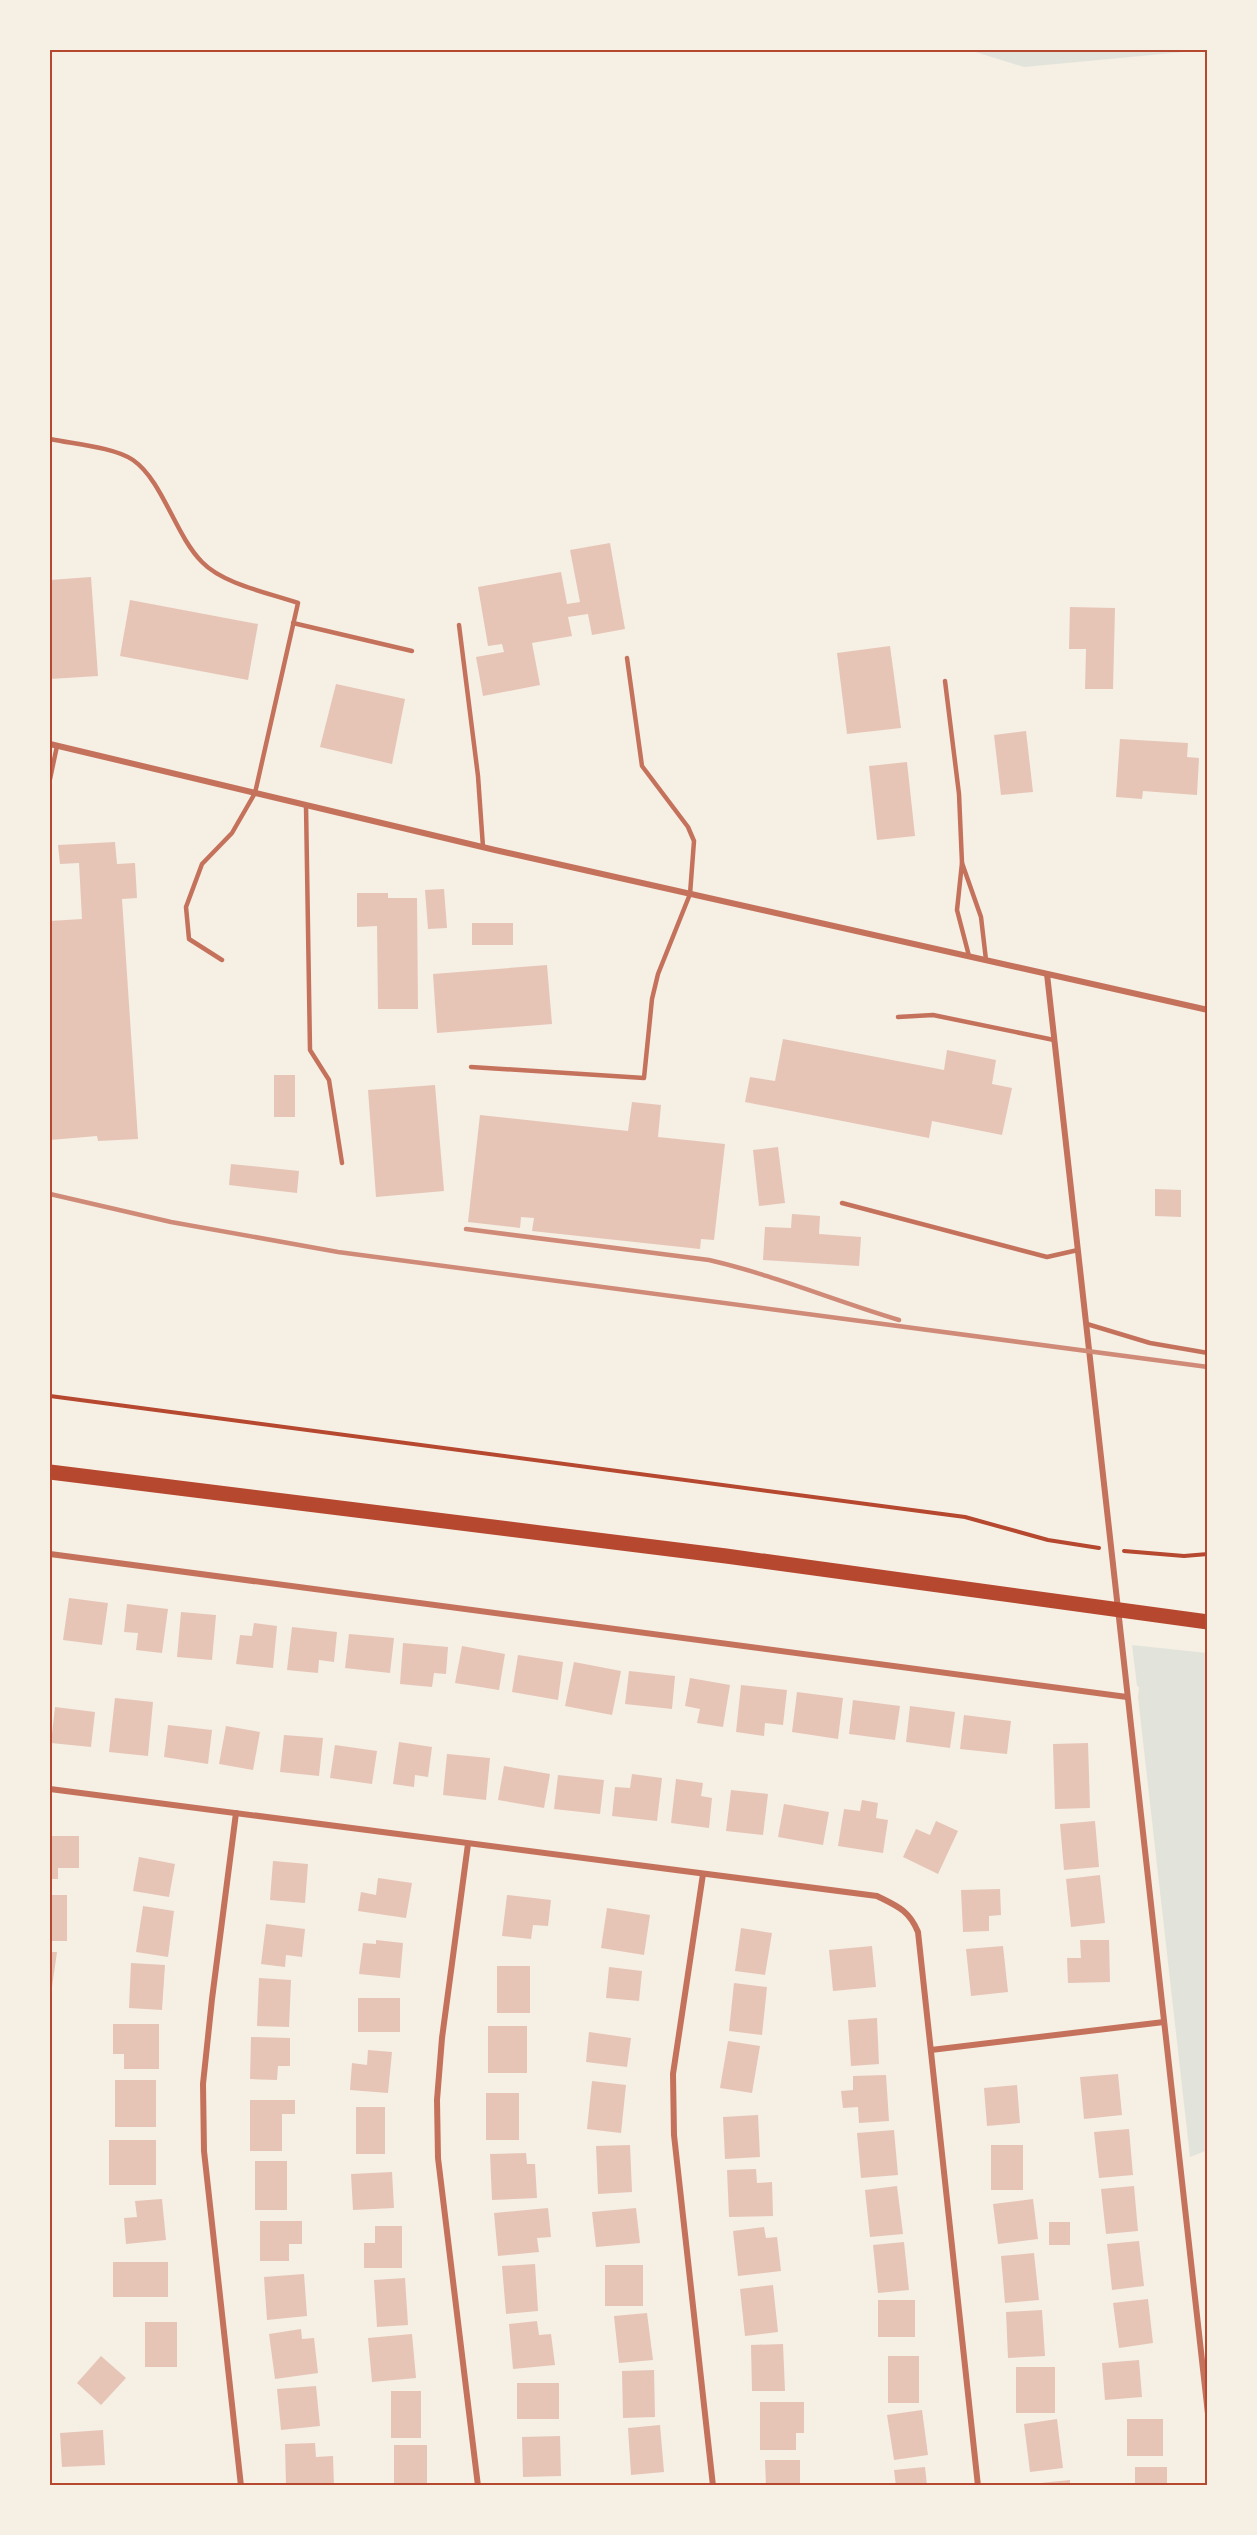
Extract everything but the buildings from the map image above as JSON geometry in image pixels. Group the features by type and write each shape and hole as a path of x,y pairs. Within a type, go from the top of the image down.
{"main road":[{"path":"50,1472 726,1556 1208,1622"}],"street":[{"path":"50,744 483,847 1208,1010"},
{"path":"1047,974 1208,2414"},
{"path":"50,1554 1127,1697"},
{"path":"50,1788 877,1896 899,1907 912,1918 918,1932 978,2486"},
{"path":"236,1813 203,2085 204,2151 242,2486"},
{"path":"468,1844 442,2038 438,2146 478,2486"},
{"path":"704,1874 673,2074 672,2101 713,2486"},
{"path":"931,2050 1164,2022"}],"lane":[{"path":"50,439 120,454 133,460 147,472 189,546 202,563 218,576 298,603 255,793 232,833 202,864 186,907 189,939 222,960"},
{"path":"293,623 412,651"},
{"path":"459,626 478,776 483,847"},
{"path":"471,1067 644,1078 652,999 658,974 690,894 694,841 688,827 642,766 627,658"},
{"path":"945,681 959,794 962,863 957,910 969,956"},
{"path":"50,779 57,746"},
{"path":"306,805 310,1050 329,1080 342,1163"},
{"path":"962,863 981,917 986,960"},
{"path":"898,1017 933,1015 1054,1040"},
{"path":"842,1203 1047,1257 1078,1250"},
{"path":"1087,1324 1150,1343 1208,1353"}],"path":[{"path":"50,1396 965,1517 1048,1540 1079,1546"},
{"path":"1137,1553 1184,1556 1208,1554"}],"shaded area":[{"path":"969,50 1205,50 1024,67"},
{"path":"1132,1645 1207,1653 1208,2150 1190,2157 1138,1697 1139,1687 1137,1686"}],"railway":[{"path":"50,1194 171,1222 338,1252 1208,1367"},
{"path":"466,1229 709,1260 757,1273 899,1320"}]}
